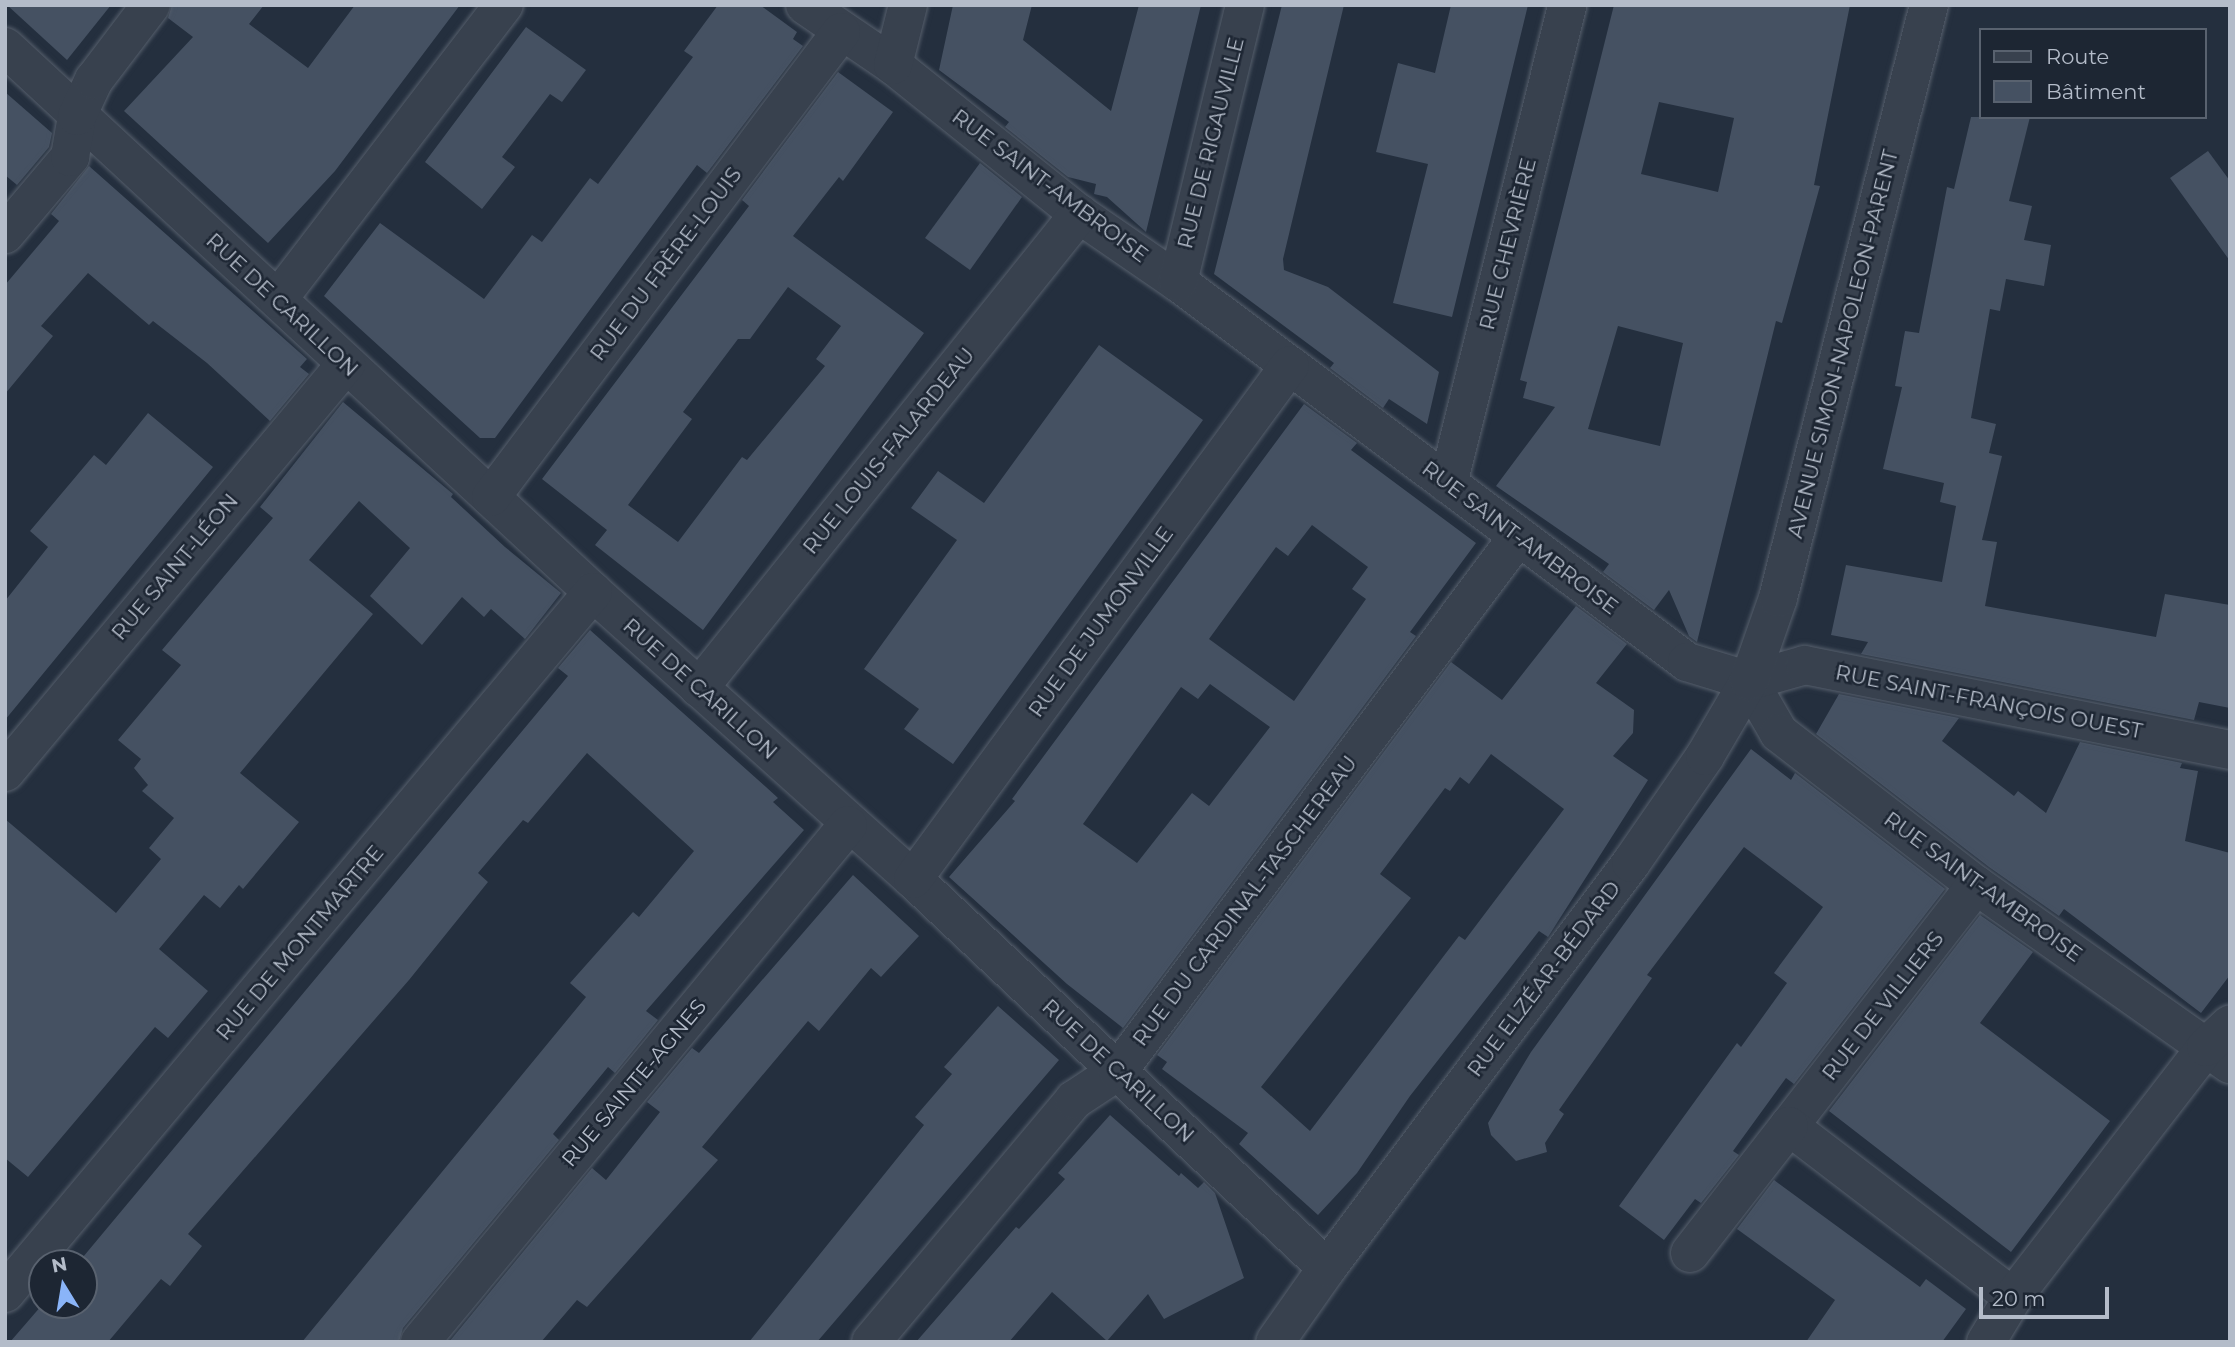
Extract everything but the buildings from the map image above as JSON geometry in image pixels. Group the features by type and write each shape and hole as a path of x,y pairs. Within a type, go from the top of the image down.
{"street":[{"path":"5,234 70,157 77,116 94,80 151,5"},
{"path":"278,299 503,5"},
{"name":"RUE SAINT-AMBROISE","path":"805,5 893,65 1079,214 1178,282 1517,538 1687,662 1749,681 1779,733 1976,885 2222,1045"},
{"path":"893,65 908,5"},
{"name":"RUE DE RIGAUVILLE","path":"1178,282 1245,5"},
{"name":"RUE CHEVRIÈRE","path":"1448,484 1567,5"},
{"name":"AVENUE SIMON-NAPOLEON-PARENT","path":"1749,681 1778,598 1929,5"},
{"name":"RUE DU FRÈRE-LOUIS","path":"491,497 841,32"},
{"name":"RUE DE CARILLON","path":"5,47 593,592 848,825 913,879 1327,1268"},
{"name":"RUE LOUIS-FALARDEAU","path":"699,688 1079,214"},
{"name":"RUE SAINT-LÉON","path":"5,772 346,364"},
{"name":"RUE DE JUMONVILLE","path":"913,879 1290,365"},
{"name":"RUE DU CARDINAL-TASCHEREAU","path":"871,1342 1074,1100 1118,1070 1517,538"},
{"name":"RUE DE MONTMARTRE","path":"5,1293 593,592"},
{"name":"RUE SAINT-FRANÇOIS OUEST","path":"1749,681 1805,665 2230,750"},
{"name":"RUE ELZÉAR-BÉDARD","path":"1327,1268 1631,863 1705,756 1749,681"},
{"name":"RUE SAINTE-AGNES","path":"420,1342 848,825"},
{"name":"RUE DE VILLIERS","path":"1690,1253 1976,885"},
{"path":"1986,1342 2013,1297 2222,1045"},
{"path":"1789,1126 2013,1297"},
{"path":"1275,1342 1327,1268"}]}
